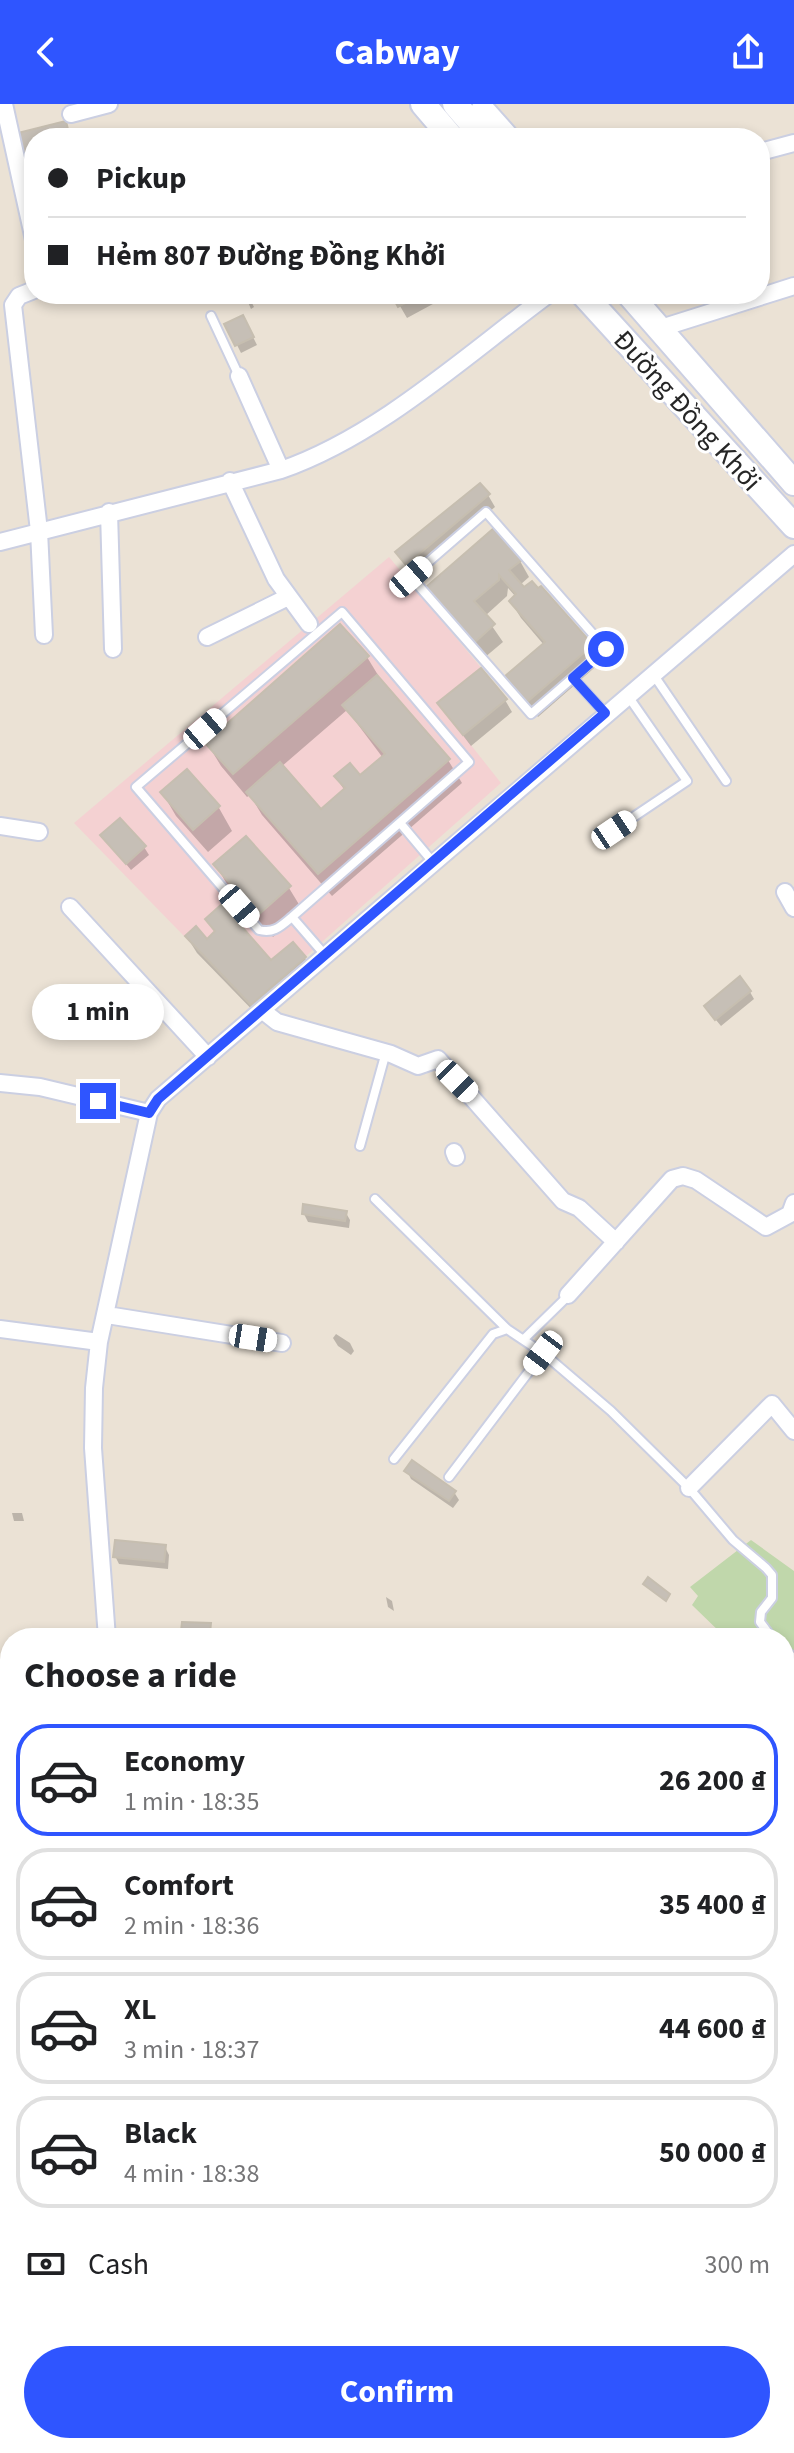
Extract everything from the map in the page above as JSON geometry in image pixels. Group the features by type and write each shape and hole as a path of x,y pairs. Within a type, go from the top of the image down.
{"main road":[{"path":"423,104 443,128"},
{"path":"455,104 491,123"},
{"name":"Đường Đồng Khởi","path":"592,304 794,526"},
{"name":"Đường Đồng Khởi","path":"637,304 794,483"}],"street":[{"path":"4,104 24,195"},
{"path":"71,114 109,104"},
{"path":"770,149 794,143"},
{"path":"770,294 794,286"},
{"path":"24,294 13,305 39,531 44,635"},
{"path":"0,542 281,470 324,455 380,421 536,304"},
{"path":"658,329 737,304"},
{"path":"239,376 281,470"},
{"path":"230,481 276,579 309,624"},
{"path":"109,512 113,649"},
{"path":"106,1628 93,1448 99,1342 149,1113 158,1099 263,1011 432,861 794,554"},
{"path":"207,637 288,597"},
{"path":"0,826 39,832"},
{"path":"785,892 794,908"},
{"path":"70,907 208,1057"},
{"path":"263,1011 277,1022 386,1052 421,1067 438,1059 563,1201 579,1208 616,1242"},
{"path":"0,1083 40,1087 149,1113"},
{"path":"568,1295 662,1186 683,1176 723,1196 766,1227 790,1214 794,1203"},
{"path":"107,1315 282,1343"},
{"path":"0,1329 99,1342"},
{"path":"689,1488 772,1404 794,1431"}],"lane":[{"path":"211,316 235,374 239,376"},
{"path":"486,512 606,649 573,678 531,714 411,577 486,512"},
{"path":"342,612 469,762 401,824 292,917 273,931 259,930 136,787 342,612"},
{"path":"652,674 726,781"},
{"path":"573,678 605,713"},
{"path":"614,830 687,781 627,695"},
{"path":"401,824 432,861"},
{"path":"292,917 326,956"},
{"path":"360,1146 386,1052"},
{"path":"375,1199 507,1329 543,1353 611,1411 689,1488 733,1540 772,1575 772,1598 761,1612 760,1622 764,1628"},
{"path":"524,1339 568,1295"},
{"path":"394,1459 493,1334 507,1329"},
{"path":"449,1477 543,1353"}],"shaded area":[{"path":"389,557 507,699 463,735 501,783 251,1005 74,823"}],"green space":[{"path":"751,1540 794,1571 794,1628 716,1628 692,1605 698,1596 690,1587"}],"building":[{"path":"66,121 68,128 38,128"},
{"path":"24,132 24,153 19,154 14,134"},
{"path":"243,315 254,337 235,346 224,324"},
{"path":"480,483 490,494 406,565 395,552"},
{"path":"494,528 522,560 509,570 524,587 532,581 538,588 541,586 593,645 527,702 505,676 545,642 509,601 516,594 499,575 499,580 474,601 495,624 474,643 426,587"},
{"path":"340,624 369,656 233,774 205,743"},
{"path":"481,668 507,699 463,735 437,703"},
{"path":"377,675 450,759 318,874 246,792 280,762 321,809 345,788 334,776 350,763 360,775 385,754 342,705"},
{"path":"187,769 220,806 193,830 160,792"},
{"path":"120,818 146,846 126,864 100,835"},
{"path":"246,836 291,886 258,915 213,864"},
{"path":"222,904 271,960 293,942 306,957 251,1005 185,936 196,926 207,939 215,931 205,919"},
{"path":"740,976 751,991 715,1020 704,1006"},
{"path":"303,1204 347,1211 345,1221 302,1214"},
{"path":"412,1460 456,1491 449,1501 404,1471"},
{"path":"115,1540 166,1545 164,1562 113,1557"},
{"path":"648,1577 670,1594 666,1601 643,1584"},
{"path":"182,1622 211,1623 210,1628 181,1628"}],"route":[{"path":"98,1101 149,1113 158,1099 605,713 573,678 606,649"}]}
